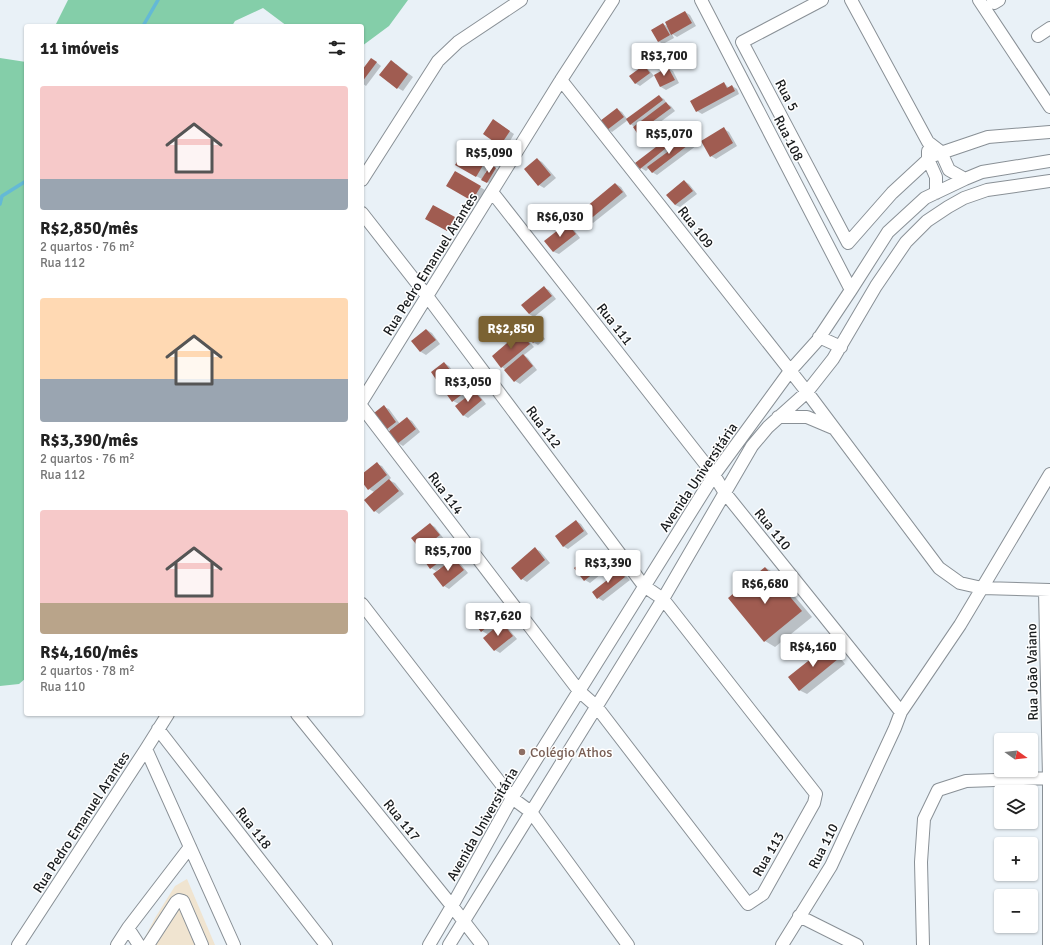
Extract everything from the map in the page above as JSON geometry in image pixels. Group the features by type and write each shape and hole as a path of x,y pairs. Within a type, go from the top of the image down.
{"street":[{"path":"364,177 438,60 458,42 521,0"},
{"name":"Rua Pedro Emanuel Arantes","path":"364,398 561,80 613,0"},
{"name":"Rua 108","path":"701,0 851,290"},
{"name":"Rua 5","path":"822,0 742,42 848,243 892,193 928,159"},
{"path":"851,0 928,142 941,152 950,170 966,179"},
{"path":"979,0 1050,108"},
{"path":"993,0 994,3 999,0"},
{"path":"1038,36 1050,28"},
{"name":"Rua 109","path":"561,80 806,392"},
{"path":"928,159 941,152 988,137 1050,132"},
{"path":"928,142 928,159 936,177 936,193"},
{"name":"Avenida Universitária","path":"428,945 452,906 512,798 714,475 790,371 819,337 888,232 925,198 966,179 982,172 1050,161"},
{"name":"Avenida Universitária","path":"449,945 662,598 752,446 778,417 806,392 833,359 876,286 906,242 927,221 964,198 987,190 1050,181"},
{"name":"Rua 111","path":"492,192 714,475"},
{"name":"Rua 112","path":"364,216 427,296 644,586 662,598"},
{"path":"819,337 840,347"},
{"path":"806,392 939,568 960,583 982,588 1048,590"},
{"name":"Rua 114","path":"364,410 579,692"},
{"path":"778,417 807,417 833,428"},
{"name":"Rua 110","path":"782,945 832,866 901,712 960,625 1000,558 1047,485 1050,474"},
{"name":"Rua 110","path":"714,475 725,493 901,712"},
{"path":"1000,558 998,575 1007,589"},
{"name":"Rua João Vaiano","path":"1048,590 1050,778 1048,945"},
{"name":"Rua 113","path":"579,692 596,706 748,904 763,894 814,803 816,794 662,598"},
{"path":"364,607 512,798 531,812 628,945"},
{"name":"Rua Pedro Emanuel Arantes","path":"18,945 167,716"},
{"name":"Rua 117","path":"299,716 482,945"},
{"name":"Rua 118","path":"158,729 326,945"},
{"path":"146,749 234,945"},
{"path":"923,945 921,862 924,819 938,790 966,782 1050,778"},
{"path":"117,945 128,928 190,847"},
{"path":"148,945 176,902 179,900 183,901 202,945"},
{"path":"799,916 857,945"},
{"path":"128,928 139,945"}],"shaded area":[{"path":"187,879 215,945 141,945 155,918 175,886"}],"green space":[{"path":"68,0 408,0 389,26 364,45 364,24 284,24 263,8 235,21 233,24 56,24"},
{"path":"0,58 24,62 24,680 19,684 0,686"}],"building":[{"path":"685,11 692,23 671,35 665,22"},
{"path":"663,23 670,35 658,42 651,30"},
{"path":"371,58 377,62 364,79 364,67"},
{"path":"391,60 408,74 397,89 379,75"},
{"path":"644,65 650,73 635,84 629,76"},
{"path":"668,67 675,80 660,87 654,75"},
{"path":"724,82 727,88 732,85 735,91 696,112 690,101"},
{"path":"659,95 663,100 630,125 626,119"},
{"path":"666,102 671,108 637,133 633,127"},
{"path":"617,108 624,117 607,130 600,121"},
{"path":"493,119 510,131 500,146 483,134"},
{"path":"682,127 686,132 640,169 635,163"},
{"path":"724,127 733,143 710,157 701,141"},
{"path":"688,137 692,142 652,173 647,167"},
{"path":"464,150 485,162 476,177 455,165"},
{"path":"537,158 551,175 538,186 524,169"},
{"path":"491,164 496,168 487,183 481,180"},
{"path":"455,171 481,186 472,201 446,186"},
{"path":"684,180 693,191 675,205 666,195"},
{"path":"615,183 623,192 588,221 580,212"},
{"path":"433,205 455,217 447,231 425,219"},
{"path":"567,223 576,234 553,252 544,241"},
{"path":"544,286 552,296 529,314 521,305"},
{"path":"530,323 541,336 533,343 522,330"},
{"path":"426,329 436,340 420,352 411,341"},
{"path":"520,332 530,344 501,368 492,356"},
{"path":"523,354 533,366 514,382 504,370"},
{"path":"444,362 451,371 437,381 431,372"},
{"path":"467,376 474,385 452,402 445,392"},
{"path":"474,391 482,400 463,416 455,406"},
{"path":"384,405 396,422 387,429 374,413"},
{"path":"407,417 416,429 397,444 388,432"},
{"path":"377,462 387,475 368,490 364,485 364,472"},
{"path":"389,479 399,491 374,512 364,500"},
{"path":"576,520 584,531 563,547 555,536"},
{"path":"430,523 440,535 421,550 411,538"},
{"path":"442,539 452,552 430,569 421,556"},
{"path":"535,547 545,560 521,580 511,568"},
{"path":"596,551 606,563 584,581 574,568"},
{"path":"454,558 464,570 443,587 433,574"},
{"path":"765,567 802,611 764,642 728,598"},
{"path":"620,570 625,577 597,599 592,592"},
{"path":"489,605 499,617 481,632 472,620"},
{"path":"502,622 513,636 494,651 483,638"},
{"path":"827,646 838,659 799,691 788,677"}],"waterway":[{"path":"144,24 158,0"},
{"path":"0,204 2,196 24,182"}],"place":[{"name":"Colégio Athos","path":"522,752"}]}
